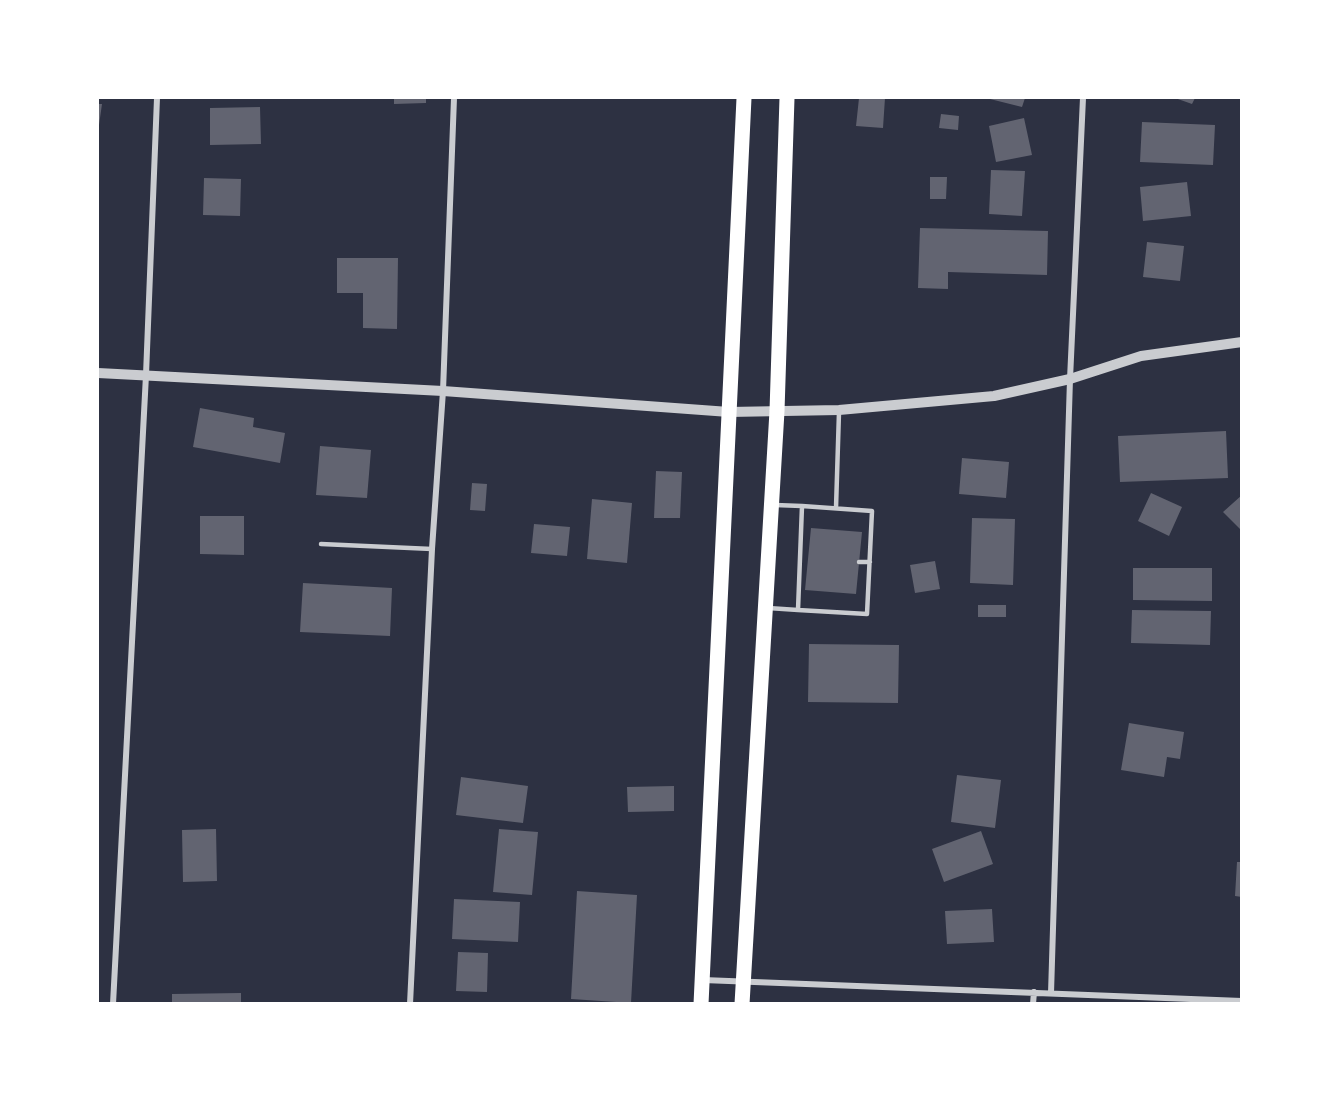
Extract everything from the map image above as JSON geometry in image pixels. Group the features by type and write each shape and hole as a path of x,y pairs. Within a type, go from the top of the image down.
{"main road":[{"path":"702,1004 744,98"},
{"path":"742,1004 777,411 786,98"}],"street":[{"path":"113,1004 146,375 157,98"},
{"path":"410,1004 432,549 443,391 454,98"},
{"path":"1051,993 1070,379 1083,98"},
{"path":"98,372 443,391 729,412 839,410 994,396 1070,379 1141,356 1242,342"},
{"path":"703,980 1242,1001"},
{"path":"1034,992 1034,1004"}],"lane":[{"path":"836,508 839,410"},
{"path":"765,608 867,614 872,511 771,505"},
{"path":"798,610 802,506"},
{"path":"321,544 432,549"},
{"path":"800,557 808,558"},
{"path":"859,562 870,562"}],"building":[{"path":"394,98 426,98 426,103 394,104"},
{"path":"859,98 885,98 883,128 856,126"},
{"path":"986,98 1025,98 1022,107"},
{"path":"1175,98 1195,98 1192,104"},
{"path":"98,104 102,104 99,125 98,125"},
{"path":"260,107 261,144 210,145 210,108"},
{"path":"941,114 959,116 958,130 939,128"},
{"path":"1024,118 1032,155 996,162 989,126"},
{"path":"1142,122 1215,125 1213,165 1140,162"},
{"path":"991,170 1025,171 1022,216 989,214"},
{"path":"930,177 947,177 946,199 930,199"},
{"path":"204,178 241,179 240,216 203,215"},
{"path":"1187,182 1191,216 1143,221 1140,187"},
{"path":"920,228 1048,231 1047,275 948,272 948,289 918,288"},
{"path":"1147,242 1184,246 1180,281 1143,277"},
{"path":"337,258 398,258 397,329 363,328 363,293 337,293"},
{"path":"200,408 254,418 253,427 285,433 280,463 193,447"},
{"path":"1226,431 1228,478 1120,482 1118,436"},
{"path":"320,446 371,450 367,498 316,495"},
{"path":"962,458 1009,462 1006,498 959,494"},
{"path":"656,471 682,472 680,518 654,518"},
{"path":"472,483 487,484 485,511 470,510"},
{"path":"1151,493 1182,507 1169,536 1138,521"},
{"path":"1242,495 1242,531 1223,512"},
{"path":"592,499 632,503 627,563 587,559"},
{"path":"200,516 244,516 244,555 200,554"},
{"path":"972,518 1015,519 1013,585 970,583"},
{"path":"534,524 570,527 567,556 531,553"},
{"path":"811,528 862,532 856,594 805,590"},
{"path":"935,561 940,589 915,593 910,565"},
{"path":"1133,568 1212,568 1212,601 1133,600"},
{"path":"303,583 392,588 390,636 300,632"},
{"path":"978,605 1006,605 1006,617 978,617"},
{"path":"1132,610 1211,611 1210,645 1131,643"},
{"path":"809,644 899,645 898,703 808,702"},
{"path":"1129,723 1184,732 1180,759 1167,757 1164,777 1121,770"},
{"path":"957,775 1001,780 995,828 951,822"},
{"path":"461,777 528,786 523,823 456,815"},
{"path":"674,786 674,811 628,812 627,787"},
{"path":"216,829 217,881 183,882 182,830"},
{"path":"499,829 538,832 532,895 493,892"},
{"path":"981,831 993,864 944,882 932,849"},
{"path":"1237,862 1242,862 1242,897 1235,896"},
{"path":"577,891 637,895 631,1003 571,999"},
{"path":"454,899 520,902 518,942 452,939"},
{"path":"992,909 994,942 947,944 945,911"},
{"path":"458,952 488,953 487,992 456,991"},
{"path":"241,993 241,1004 172,1004 172,994"}]}
